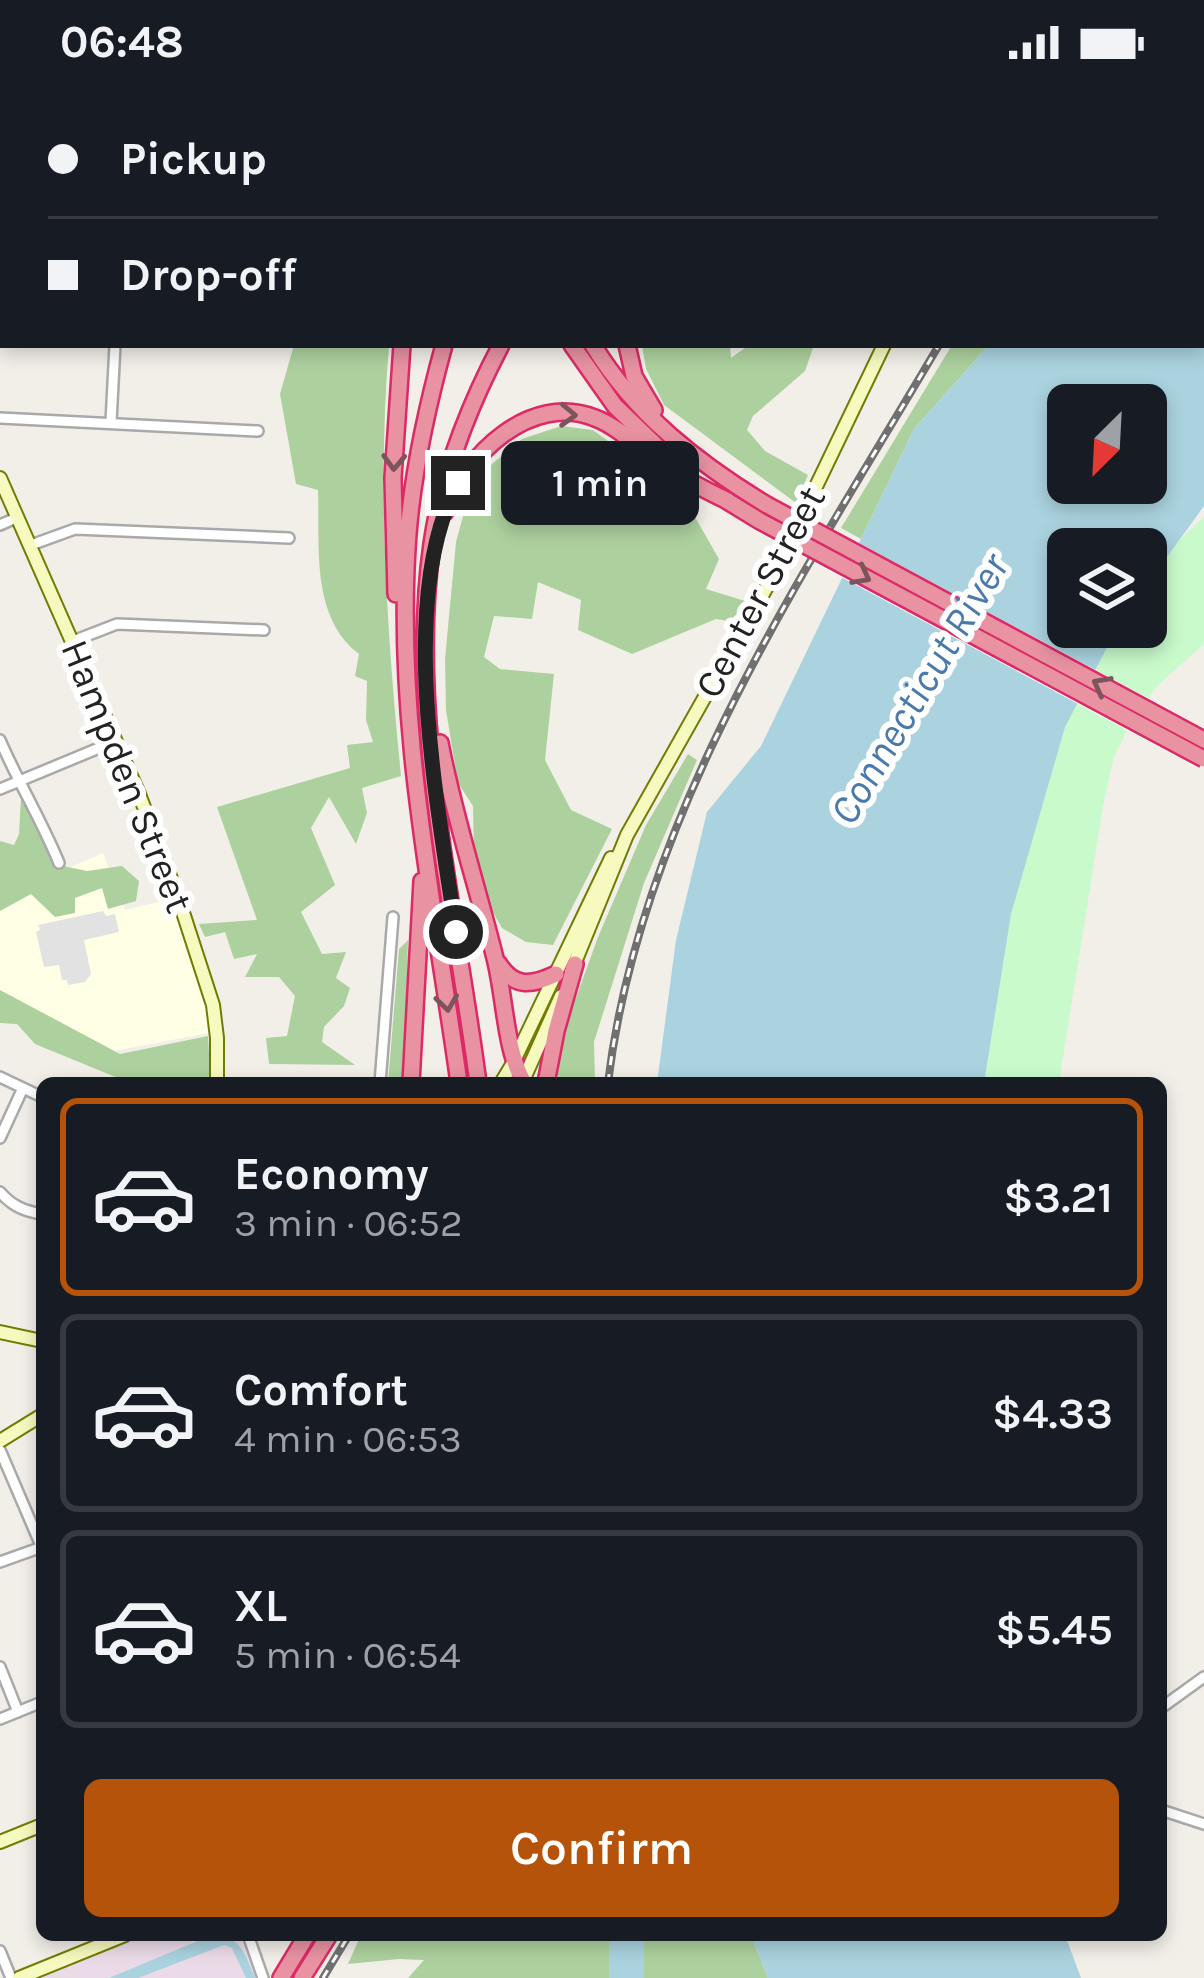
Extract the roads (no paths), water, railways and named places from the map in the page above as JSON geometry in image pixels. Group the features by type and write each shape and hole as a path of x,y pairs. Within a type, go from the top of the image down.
{"highway":[{"path":"402,348 393,493 397,604 458,1077"},
{"path":"408,678 411,506 443,348"},
{"path":"477,1077 435,784 427,668 428,585 447,473 471,406 500,348"},
{"path":"574,348 605,395 634,427 728,501"},
{"path":"595,348 638,405 726,478"},
{"path":"628,348 634,376 652,407 763,513 1204,759"},
{"path":"428,585 439,531 462,476 496,440 524,422 575,412 603,422 674,472 728,501 763,513 1204,740"},
{"path":"427,668 449,787 496,960 513,1063 520,1077"},
{"path":"411,1077 424,836"},
{"path":"496,960 505,974 525,985 556,974"},
{"path":"547,1077 575,964"},
{"path":"281,1978 303,1941"},
{"path":"302,1978 325,1941"}],"main road":[{"name":"Center Street","path":"505,1077 604,870 772,576 883,348"},
{"name":"Hampden Street","path":"0,478 160,848 209,991 216,1026 217,1077"},
{"name":"Center Street","path":"526,1077 627,835"},
{"path":"0,1332 36,1341"},
{"path":"0,1441 36,1419"},
{"path":"0,1842 36,1827"},
{"path":"15,1978 110,1941"}],"street":[{"path":"111,422 116,348"},
{"path":"0,418 258,431"},
{"path":"0,525 16,518"},
{"path":"31,545 75,529 289,538"},
{"path":"73,641 117,624 264,630"},
{"path":"0,740 59,863"},
{"path":"0,789 116,741"},
{"path":"380,1077 393,916"},
{"path":"0,1077 36,1094"},
{"path":"0,1138 23,1088"},
{"path":"0,1192 8,1202 36,1213"},
{"path":"0,1450 36,1533"},
{"path":"0,1562 36,1549"},
{"path":"0,1666 18,1712"},
{"path":"1167,1704 1204,1677"},
{"path":"0,1719 36,1704"},
{"path":"1167,1812 1204,1824"},
{"path":"250,1941 263,1978"},
{"path":"0,1951 15,1978"}],"water":[{"name":"Connecticut River","path":"986,348 1204,348 1204,506 1167,557 1167,528 1047,528 1047,648 1107,648 1065,727 1011,914 985,1077 658,1077 676,940 707,812 761,746 914,429"},
{"path":"198,1941 233,1941 245,1954 255,1978 246,1978 232,1948 224,1945 138,1978 109,1978"},
{"path":"609,1941 644,1941 644,1978 609,1978"},
{"path":"753,1941 1067,1941 1081,1978 768,1978"}],"railway":[{"path":"609,1077 626,983 654,886 691,792 783,608 937,348"},
{"path":"323,1978 345,1941"}]}
